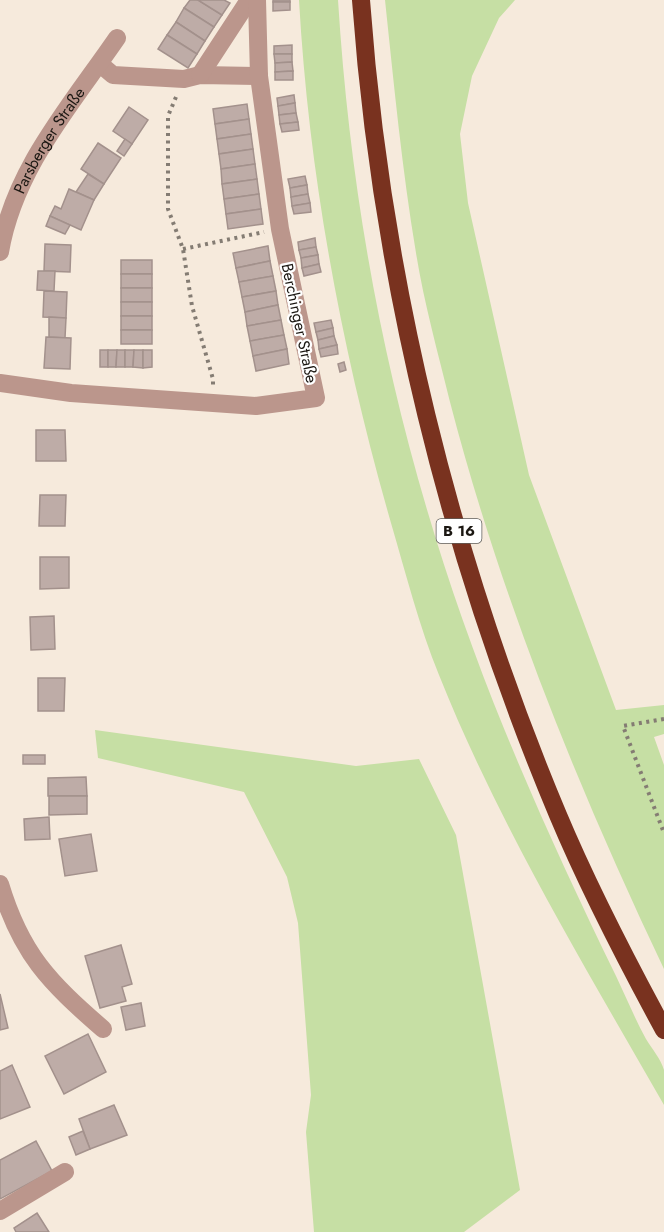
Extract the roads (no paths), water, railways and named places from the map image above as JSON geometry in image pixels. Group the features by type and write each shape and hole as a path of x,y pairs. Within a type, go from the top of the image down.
{"highway":[{"name":"B 16","path":"361,0 381,186 407,323 438,457 476,588 515,705 559,816 601,907 664,1030"}],"street":[{"path":"192,77 249,0"},
{"name":"Berchinger Straße","path":"0,383 71,393 256,406 316,398 280,229 259,76 257,0"},
{"name":"Parsberger Straße","path":"0,252 5,224 22,181 39,150 117,38"},
{"path":"99,64 113,75 259,76"},
{"path":"0,884 9,914 25,948 69,999 103,1029"},
{"path":"0,1211 65,1172"}]}
